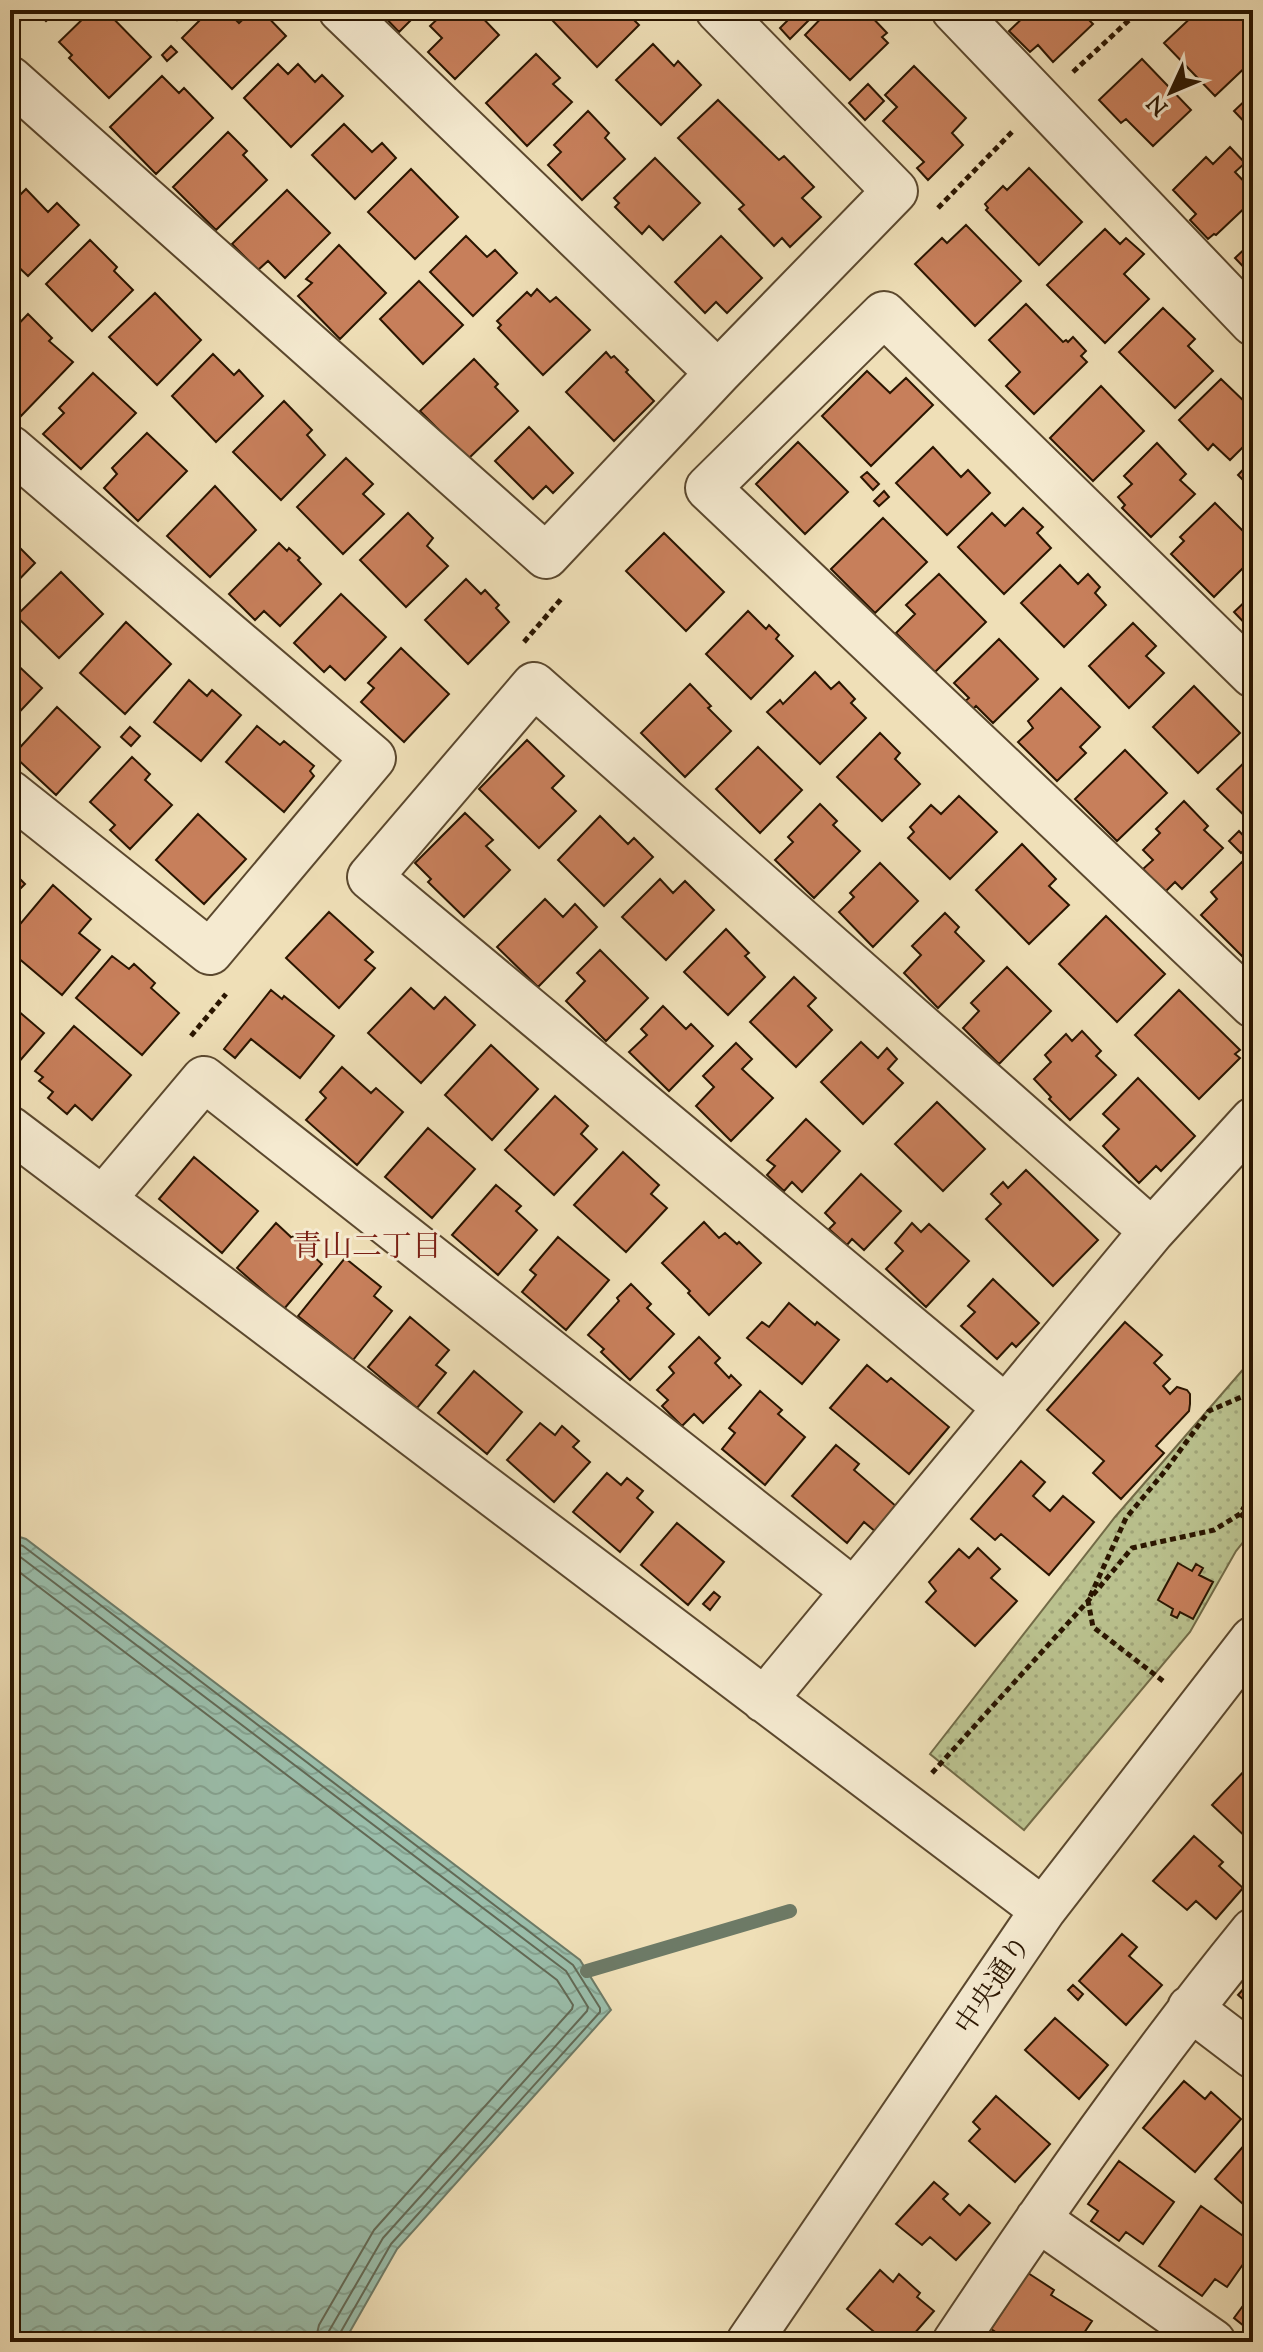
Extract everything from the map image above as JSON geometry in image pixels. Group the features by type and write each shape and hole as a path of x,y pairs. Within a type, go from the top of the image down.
{"street":[{"path":"341,10 718,373"},
{"path":"10,79 546,556 895,191 718,10"},
{"path":"954,10 1253,323"},
{"path":"1253,675 884,314 708,488 1253,1005"},
{"path":"10,448 373,758 210,952 10,793"},
{"path":"1005,1407 370,877 534,685 1152,1231"},
{"path":"103,1199 204,1079 854,1591"},
{"path":"764,1700 1152,1231 1253,1120"},
{"path":"10,1129 1043,1910"},
{"name":"中央通り","path":"749,2342 1043,1910 1253,1639"},
{"path":"955,2342 1038,2219 1190,2008 1253,1931"},
{"path":"1190,2008 1253,2056"},
{"path":"1038,2219 1213,2342"}],"path":[{"path":"935,210 1041,102 1140,10"},
{"path":"516,650 566,594"},
{"path":"188,1039 232,987"},
{"path":"1163,1681 1093,1627 1088,1601 1126,1518 1209,1411 1253,1392"},
{"path":"926,1780 1132,1548 1214,1530 1240,1514 1253,1492"},
{"path":"1240,1514 1253,1523"}],"shaded area":[{"path":"1253,1358 1253,1530 1236,1551 1190,1632 1024,1830 930,1754 1115,1517"}],"water":[{"path":"10,1534 26,1539 580,1960 611,2010 397,2249 344,2342 10,2342"}],"building":[{"path":"10,10 58,10 46,21 38,13 33,17 29,12 18,23 10,15"},
{"path":"92,10 105,10 151,57 109,98 69,58 72,55 59,42"},
{"path":"167,10 187,10 177,20"},
{"path":"210,10 226,10 239,23 253,10 261,10 286,36 232,89 182,38"},
{"path":"378,10 421,10 399,32"},
{"path":"447,10 475,10 499,35 455,79 428,52 442,38 430,26"},
{"path":"565,10 624,10 639,25 597,67 553,21"},
{"path":"798,10 819,10 790,39 780,28"},
{"path":"829,10 835,14 840,10 848,18 856,11 862,17 867,12 887,33 882,37 888,43 850,80 805,35"},
{"path":"1031,10 1079,10 1093,24 1053,62 1038,45 1030,52 1009,31"},
{"path":"1199,10 1242,10 1253,22 1248,28 1253,33 1253,60 1215,96 1164,43"},
{"path":"653,44 674,66 678,61 701,85 661,125 616,80"},
{"path":"171,46 177,52 167,61 162,55"},
{"path":"536,54 560,78 553,84 572,102 527,146 486,103"},
{"path":"1142,59 1191,110 1153,146 1126,119 1121,123 1099,100"},
{"path":"278,64 288,74 298,64 315,82 322,75 343,96 291,147 244,98"},
{"path":"914,66 966,118 952,133 963,145 928,180 917,168 924,162 883,121 897,107 885,95"},
{"path":"162,76 179,93 184,88 213,118 156,174 110,127"},
{"path":"868,84 884,101 865,120 849,103"},
{"path":"1253,93 1253,131 1234,111"},
{"path":"718,100 779,160 784,156 814,187 802,198 821,217 790,247 782,238 774,246 739,209 744,205 678,138"},
{"path":"588,111 609,133 605,138 625,159 582,200 548,165 561,152 554,145"},
{"path":"344,124 372,152 382,143 396,158 355,199 312,155"},
{"path":"228,132 247,151 243,155 267,180 216,230 173,187"},
{"path":"1230,147 1245,163 1235,172 1253,191 1253,200 1208,239 1190,220 1196,214 1173,190 1206,157 1213,164"},
{"path":"655,158 700,203 663,240 649,226 642,234 615,207 619,203 614,198"},
{"path":"1029,168 1082,222 1039,265 986,210 985,204 1003,186 1007,190"},
{"path":"411,169 458,217 415,259 368,212"},
{"path":"26,189 48,212 57,203 79,225 28,276 10,259 10,205"},
{"path":"287,190 330,233 285,278 268,261 258,270 232,244"},
{"path":"966,225 1021,281 975,326 915,264 942,238 947,243"},
{"path":"1105,229 1120,244 1126,238 1144,254 1124,274 1149,299 1105,343 1047,285"},
{"path":"466,236 487,257 495,250 517,273 473,316 430,272"},
{"path":"721,236 762,278 727,313 716,302 705,313 675,282"},
{"path":"90,240 117,267 114,271 133,290 92,331 46,284"},
{"path":"1253,241 1253,277 1235,258"},
{"path":"339,245 386,293 340,339 298,296 312,283 306,279"},
{"path":"419,281 463,325 423,364 380,319"},
{"path":"537,289 550,302 556,297 590,330 543,375 498,328 501,325 497,321 527,292 531,296"},
{"path":"155,293 201,340 157,385 109,337"},
{"path":"1026,304 1063,342 1073,337 1086,351 1081,356 1087,362 1034,414 1006,386 1020,372 989,340"},
{"path":"1163,308 1195,339 1188,346 1213,371 1175,408 1119,352"},
{"path":"28,314 52,338 49,341 73,362 21,416 10,405 10,333"},
{"path":"606,352 628,370 626,372 654,401 614,441 566,392"},
{"path":"213,354 234,375 239,370 263,396 216,442 172,396"},
{"path":"474,359 518,411 468,459 420,411"},
{"path":"867,371 890,393 906,378 933,405 871,466 822,416"},
{"path":"93,373 136,413 81,469 43,434 64,413 59,408"},
{"path":"1221,379 1247,404 1253,397 1253,437 1230,460 1213,444 1208,450 1179,420"},
{"path":"1101,386 1144,431 1093,481 1050,438"},
{"path":"284,401 312,430 307,435 325,455 281,500 233,452"},
{"path":"529,427 573,473 553,493 546,486 533,499 495,461"},
{"path":"147,433 187,471 138,521 104,488 117,474 112,468"},
{"path":"798,442 848,492 805,534 756,484"},
{"path":"1157,443 1186,474 1180,480 1195,494 1151,537 1122,508 1125,505 1118,497 1132,484 1124,476"},
{"path":"933,447 961,477 968,470 990,493 947,535 896,483"},
{"path":"346,458 373,484 363,494 384,514 343,554 297,507"},
{"path":"1253,459 1253,490 1238,475"},
{"path":"867,472 879,484 873,490 861,477"},
{"path":"215,486 256,530 210,577 167,536"},
{"path":"884,491 889,497 879,506 874,501"},
{"path":"1215,503 1253,541 1253,558 1214,597 1171,554 1184,541 1180,537"},
{"path":"1023,508 1043,527 1037,533 1051,548 1004,594 958,547 992,513 1005,526"},
{"path":"408,513 433,538 427,546 448,566 406,607 360,560"},
{"path":"883,518 927,562 875,613 831,569"},
{"path":"664,533 724,592 686,631 626,571"},
{"path":"10,538 35,563 10,589"},
{"path":"279,543 300,558 298,560 321,584 280,626 264,611 255,620 229,594"},
{"path":"1060,565 1078,584 1088,574 1100,587 1095,593 1106,605 1064,647 1021,603"},
{"path":"61,572 103,614 59,658 16,616"},
{"path":"939,574 986,622 935,672 896,633 915,614 906,605"},
{"path":"466,579 481,594 485,590 509,622 468,664 425,620"},
{"path":"1253,587 1253,632 1234,612 1252,595 1248,592"},
{"path":"341,594 386,637 345,680 330,666 324,672 294,643"},
{"path":"748,611 766,629 769,625 779,635 776,639 793,656 751,699 706,654"},
{"path":"126,622 171,664 125,714 80,673"},
{"path":"1133,623 1156,646 1146,656 1164,673 1129,708 1089,666"},
{"path":"999,639 1038,679 993,723 976,706 972,710 964,702 969,698 954,683"},
{"path":"401,648 449,694 404,742 361,702 374,688 368,683"},
{"path":"10,658 42,688 10,722"},
{"path":"815,672 831,689 839,682 855,699 851,703 866,718 820,764 767,712 780,700 783,704"},
{"path":"189,680 207,696 212,690 241,715 201,761 154,722"},
{"path":"690,684 731,731 685,777 641,733"},
{"path":"1194,686 1240,733 1198,773 1153,727"},
{"path":"1061,688 1100,727 1080,747 1086,753 1057,781 1018,742 1033,728 1028,721"},
{"path":"57,707 100,747 56,795 13,755"},
{"path":"257,726 280,745 284,741 314,766 310,771 314,776 284,812 226,762"},
{"path":"130,727 140,736 131,746 121,737"},
{"path":"880,733 900,753 895,759 920,784 882,821 837,777"},
{"path":"527,740 564,776 552,788 576,811 539,848 479,789"},
{"path":"758,747 802,790 760,833 716,789"},
{"path":"1125,750 1167,793 1117,841 1075,799"},
{"path":"1253,754 1253,820 1251,822 1217,789"},
{"path":"132,757 150,774 145,780 172,805 130,849 110,830 115,825 90,802"},
{"path":"959,796 997,832 950,879 908,838 914,832 910,827 931,805 941,814"},
{"path":"1184,801 1208,826 1204,830 1223,848 1182,889 1175,882 1165,892 1143,869 1153,860 1143,850 1160,833 1156,829"},
{"path":"820,804 837,821 833,825 860,851 814,898 775,860 793,842 788,837"},
{"path":"465,813 493,840 486,846 510,870 464,917 428,882 431,879 415,863"},
{"path":"198,814 246,859 204,904 156,860"},
{"path":"600,816 628,844 634,838 653,857 604,906 558,860"},
{"path":"1239,831 1251,844 1241,853 1229,841"},
{"path":"1022,844 1056,879 1049,886 1069,905 1029,944 976,890"},
{"path":"1242,862 1253,874 1253,945 1242,956 1201,915 1217,899 1211,892"},
{"path":"880,863 918,901 873,947 839,912 854,897 850,893"},
{"path":"10,869 25,884 10,899"},
{"path":"660,879 673,893 685,881 714,910 666,960 622,917"},
{"path":"53,885 91,919 79,933 100,950 62,995 10,951 10,936"},
{"path":"545,899 563,917 575,904 597,927 538,987 497,947"},
{"path":"329,912 373,952 365,960 375,968 339,1008 286,958"},
{"path":"945,913 959,927 955,932 984,961 938,1008 904,973 921,955 912,946"},
{"path":"1106,916 1165,974 1117,1022 1059,964"},
{"path":"726,929 749,953 745,956 765,977 728,1015 684,972"},
{"path":"600,950 648,998 606,1041 566,1001 585,981 577,973"},
{"path":"112,956 129,969 134,964 155,983 151,988 179,1013 142,1055 76,998"},
{"path":"1007,967 1051,1011 999,1064 963,1028 979,1011 971,1003"},
{"path":"794,977 816,998 808,1006 832,1030 796,1067 750,1022"},
{"path":"411,988 434,1009 445,997 475,1025 421,1083 368,1033"},
{"path":"271,990 282,999 284,996 334,1036 300,1078 251,1039 235,1058 224,1049"},
{"path":"1179,990 1240,1050 1235,1054 1240,1058 1199,1099 1135,1035"},
{"path":"10,1004 44,1033 10,1072"},
{"path":"663,1006 686,1029 691,1024 713,1046 669,1091 629,1052 647,1035 641,1029"},
{"path":"74,1026 131,1075 92,1120 75,1105 67,1114 48,1098 53,1092 39,1081 43,1077 35,1071"},
{"path":"1082,1031 1101,1051 1096,1056 1116,1075 1070,1120 1034,1079 1051,1062 1045,1055 1066,1034 1072,1041"},
{"path":"861,1042 878,1058 887,1048 897,1059 888,1069 903,1083 863,1124 821,1082"},
{"path":"736,1043 752,1059 742,1069 773,1098 731,1141 696,1106 714,1087 703,1076"},
{"path":"491,1045 538,1089 492,1140 445,1095"},
{"path":"342,1067 371,1093 376,1088 403,1112 357,1165 306,1120 326,1098 320,1092"},
{"path":"1138,1078 1195,1136 1161,1171 1156,1166 1139,1183 1103,1146 1119,1129 1103,1114"},
{"path":"555,1096 588,1126 581,1134 597,1149 554,1195 505,1150"},
{"path":"937,1102 985,1149 943,1191 895,1144"},
{"path":"806,1119 840,1151 802,1192 792,1182 784,1191 767,1175 775,1166 767,1160"},
{"path":"428,1128 475,1169 432,1218 385,1177"},
{"path":"623,1152 659,1185 651,1194 667,1208 626,1252 574,1205"},
{"path":"194,1157 258,1211 222,1253 159,1199"},
{"path":"1026,1170 1098,1240 1053,1286 986,1219 1001,1204 991,1194 1003,1182 1008,1188"},
{"path":"861,1174 901,1211 864,1250 852,1239 847,1245 829,1229 835,1223 825,1213"},
{"path":"496,1185 521,1206 516,1211 537,1230 498,1275 452,1235"},
{"path":"704,1222 719,1238 725,1233 761,1263 709,1315 662,1263"},
{"path":"276,1223 292,1238 297,1232 308,1241 303,1247 322,1264 284,1309 237,1268"},
{"path":"912,1223 921,1232 929,1224 969,1261 926,1307 886,1269 903,1251 895,1243"},
{"path":"558,1237 609,1280 566,1330 522,1292 536,1275 530,1270"},
{"path":"345,1258 381,1287 374,1296 392,1311 353,1360 298,1316"},
{"path":"993,1279 1039,1323 1016,1347 1012,1343 997,1359 961,1326 975,1312 968,1306"},
{"path":"631,1284 651,1304 647,1308 674,1334 630,1380 588,1335"},
{"path":"789,1303 839,1340 802,1384 747,1338 762,1322 769,1327"},
{"path":"410,1317 449,1350 436,1365 446,1373 417,1408 368,1367"},
{"path":"1125,1322 1162,1355 1154,1363 1170,1379 1163,1386 1170,1394 1177,1387 1187,1390 1190,1404 1189,1411 1156,1446 1164,1453 1121,1499 1093,1473 1104,1461 1047,1410"},
{"path":"699,1337 720,1358 715,1363 729,1378 731,1375 741,1385 703,1423 694,1414 682,1426 662,1406 668,1400 657,1390 674,1373 669,1367"},
{"path":"867,1365 887,1382 891,1378 949,1427 909,1474 830,1408"},
{"path":"474,1371 522,1412 487,1454 438,1413"},
{"path":"760,1391 782,1410 778,1414 805,1437 765,1485 722,1449 735,1433 729,1428"},
{"path":"540,1423 555,1435 562,1426 579,1441 573,1447 590,1462 554,1502 507,1460"},
{"path":"836,1445 859,1464 854,1470 897,1507 876,1532 864,1522 847,1543 792,1496"},
{"path":"1021,1461 1045,1482 1033,1496 1050,1511 1063,1496 1094,1522 1049,1575 1001,1534 995,1540 971,1519"},
{"path":"607,1473 621,1485 627,1478 643,1491 637,1498 653,1512 620,1552 573,1512"},
{"path":"677,1523 724,1562 688,1605 641,1565"},
{"path":"978,1548 1000,1569 991,1578 1017,1601 975,1646 926,1602 936,1591 929,1582 959,1549 969,1558"},
{"path":"1178,1563 1192,1571 1196,1564 1203,1568 1199,1575 1213,1582 1193,1619 1180,1612 1177,1618 1171,1615 1173,1609 1158,1600"},
{"path":"714,1592 720,1597 710,1610 703,1604"},
{"path":"1248,1767 1253,1772 1253,1844 1212,1805"},
{"path":"1194,1836 1223,1862 1219,1866 1243,1888 1216,1919 1196,1901 1187,1910 1153,1881"},
{"path":"1122,1934 1137,1947 1129,1956 1162,1985 1126,2025 1079,1981"},
{"path":"1253,1978 1253,2008 1238,1995"},
{"path":"1073,1985 1083,1994 1078,2000 1068,1990"},
{"path":"1055,2018 1108,2065 1079,2099 1025,2050"},
{"path":"1184,2081 1205,2099 1211,2092 1241,2119 1195,2172 1143,2128"},
{"path":"996,2096 1050,2144 1015,2182 969,2141 980,2129 973,2122"},
{"path":"1253,2135 1253,2213 1215,2179"},
{"path":"1119,2161 1174,2202 1143,2244 1126,2232 1119,2241 1091,2221 1098,2211 1088,2204"},
{"path":"934,2182 948,2194 943,2199 960,2215 969,2205 990,2223 956,2260 930,2237 922,2245 896,2224"},
{"path":"1201,2206 1253,2243 1253,2250 1227,2287 1215,2279 1202,2296 1159,2266"},
{"path":"880,2270 893,2282 899,2274 920,2293 917,2297 934,2311 907,2342 886,2342 847,2309"},
{"path":"1028,2273 1054,2290 1051,2295 1092,2321 1078,2342 1011,2342 991,2329"},
{"path":"1253,2292 1253,2325 1249,2330 1234,2318"}],"waterway":[{"path":"587,1971 790,1911"}],"district":[{"name":"青山二丁目","path":"367,1246"}]}
